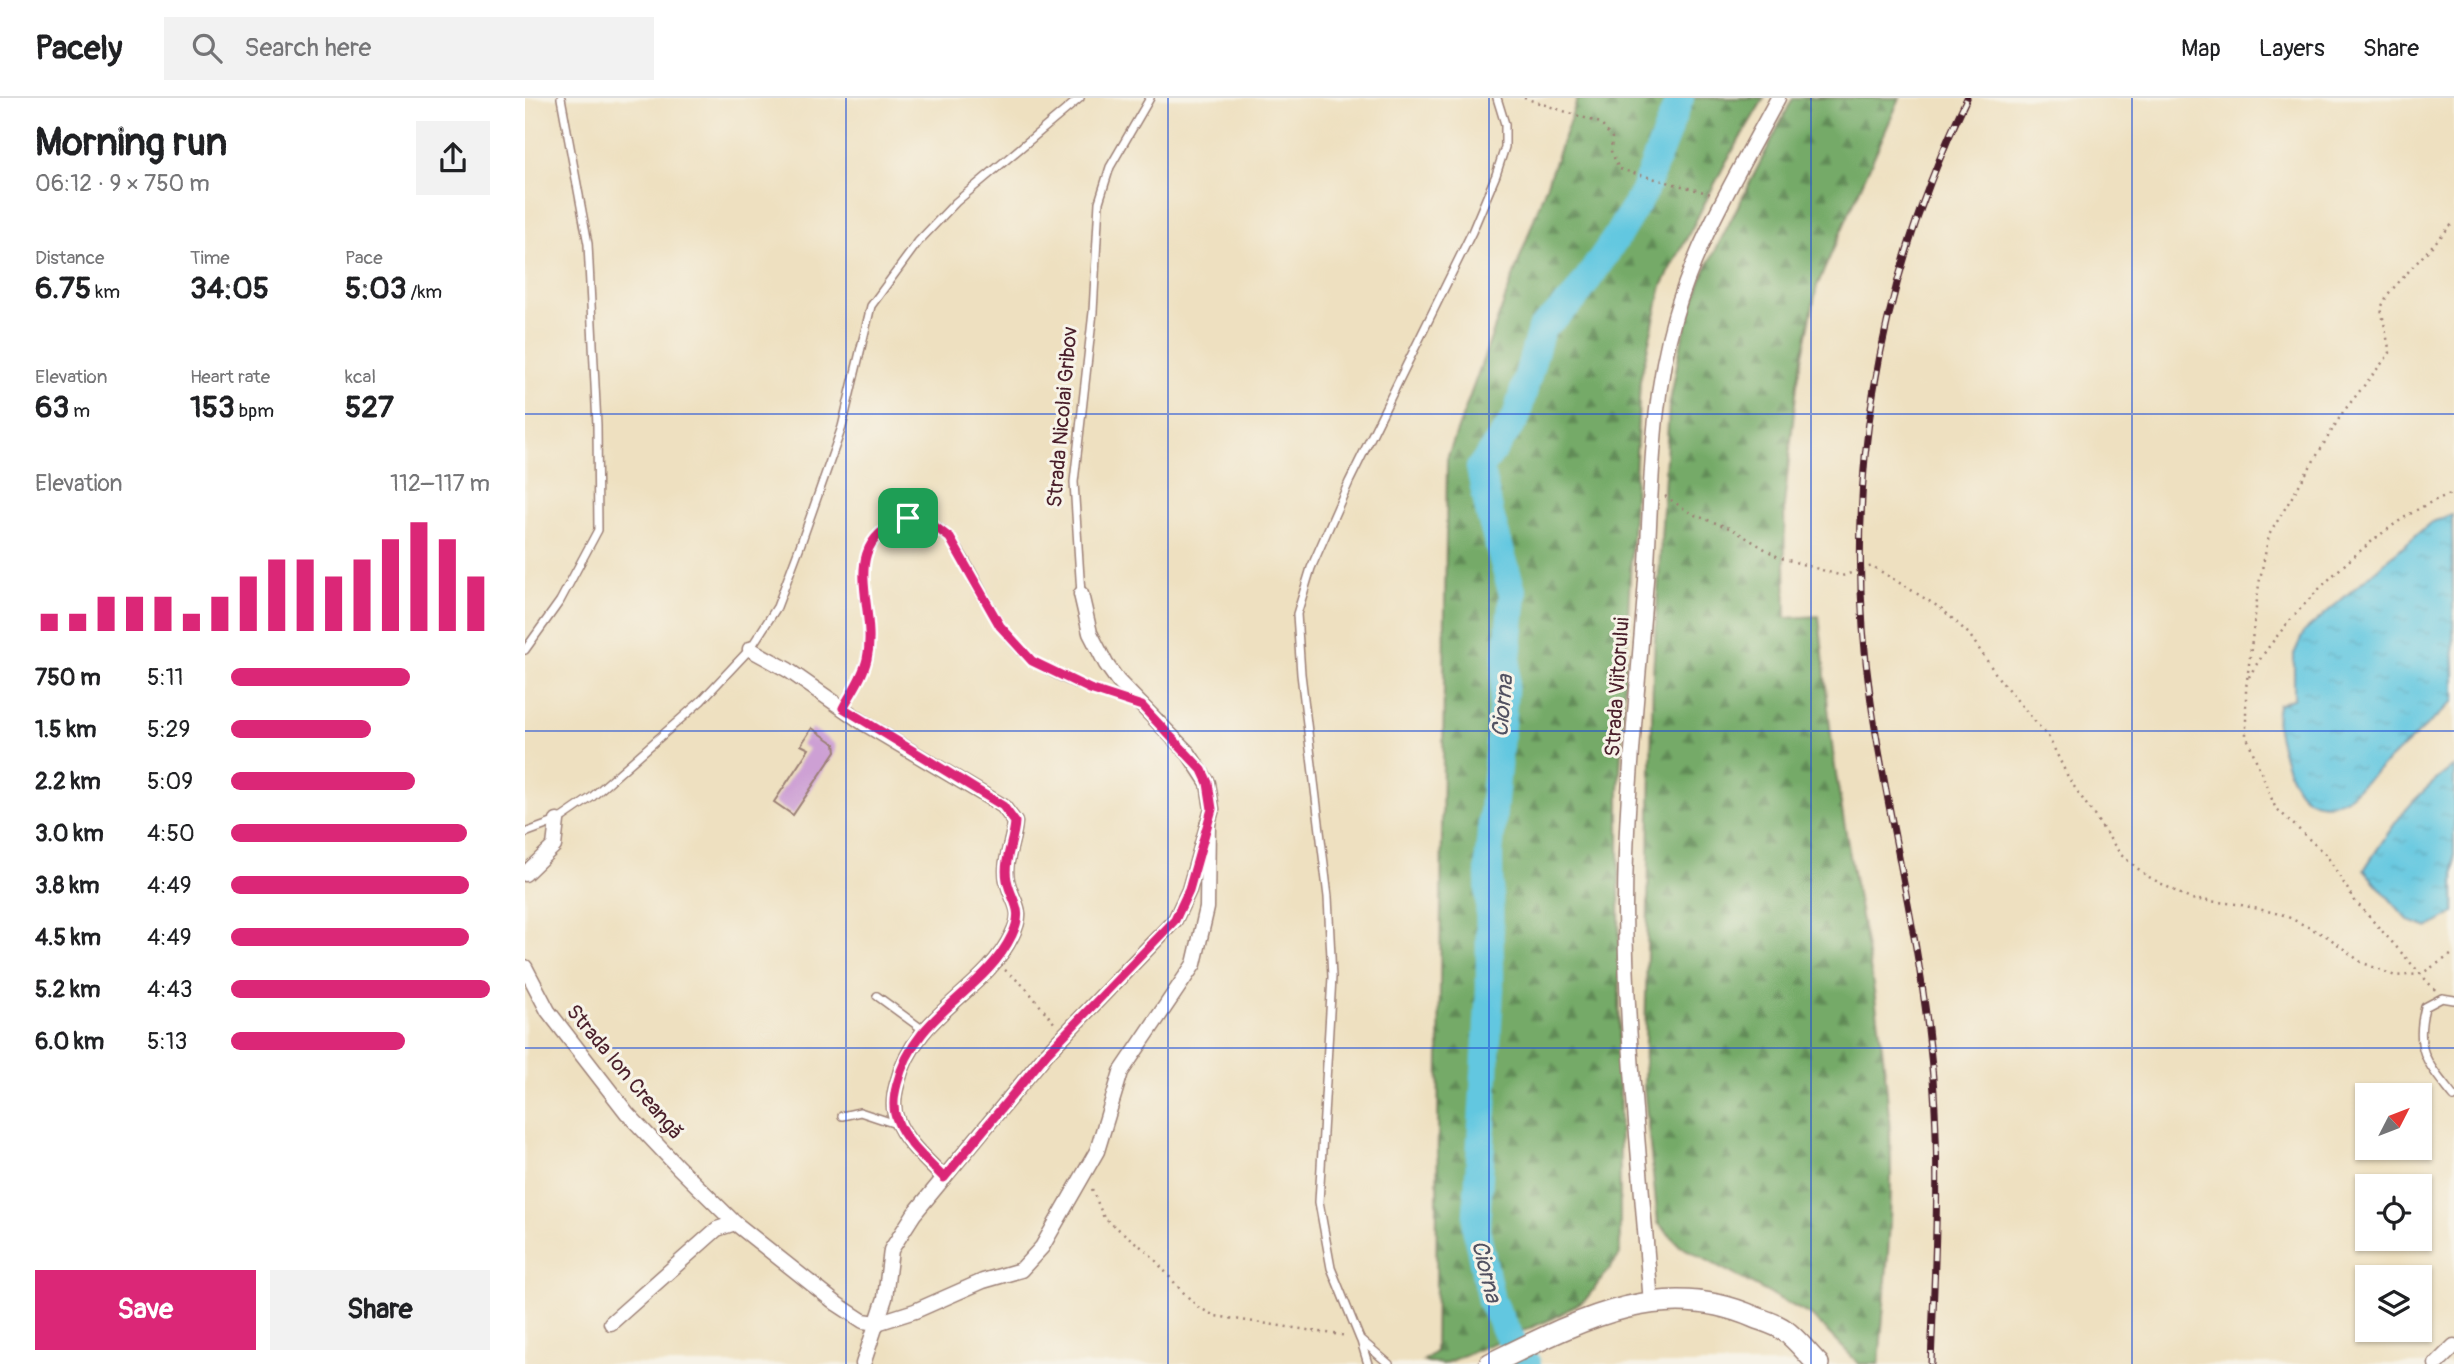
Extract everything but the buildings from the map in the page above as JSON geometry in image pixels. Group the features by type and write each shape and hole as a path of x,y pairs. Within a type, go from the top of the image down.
{"main road":[{"path":"1491,1363 1588,1317 1621,1307 1680,1301 1726,1304 1784,1330 1818,1364"}],"street":[{"name":"Strada Viitorului","path":"1651,1304 1628,1005 1625,905 1658,390 1675,316 1695,260 1778,98"},
{"name":"Strada Nicolai Gribov","path":"863,1364 885,1298 891,1250 914,1214 1064,1035 1175,920 1189,890 1208,822 1210,795 1202,770 1106,664 1090,633 1081,594"},
{"path":"750,649 788,670 843,708 1011,813 1015,832 1006,877 1019,909 1013,934 994,963 922,1029 902,1068 895,1090 895,1114 899,1125 944,1178"},
{"path":"525,874 554,846 557,821"},
{"path":"877,1323 915,1311 982,1281 1021,1270 1042,1247 1097,1151 1121,1072 1194,964 1207,908 1208,822"},
{"name":"Strada Ion Creangă","path":"525,967 548,1011 627,1113 735,1223 837,1304 863,1321 877,1323"},
{"path":"611,1323 717,1229 735,1223"},
{"path":"2436,1364 2454,1346"}],"lane":[{"path":"525,650 560,601 598,530 597,425 588,244 561,98"},
{"path":"525,834 557,821 592,797 701,701 750,649 776,607 842,427 871,306 918,242 956,202 1080,98"},
{"name":"Strada Nicolai Gribov","path":"1081,594 1074,482 1093,312 1098,211 1111,167 1150,98"},
{"path":"1368,1364 1331,1268 1319,1202 1332,976 1328,897 1301,674 1297,614 1311,568 1344,494 1472,232 1496,176 1505,147 1505,124 1497,98"},
{"path":"843,708 867,658 863,573 867,551 880,531 908,518 933,525 950,538 1000,626 1032,661 1090,689 1142,706"},
{"path":"877,996 922,1029"},
{"path":"2454,1000 2442,998 2425,1007 2418,1032 2427,1062 2454,1097"},
{"path":"842,1116 860,1112 899,1125"},
{"path":"1360,1339 1389,1364"}],"path":[{"path":"1524,98 1599,123 1612,138 1611,151 1619,169 1725,198"},
{"path":"2442,998 2355,901 2327,856 2275,807 2246,735 2248,679 2259,584 2269,536 2343,412 2390,353 2381,308 2388,294 2454,222"},
{"path":"1650,487 1692,514 1733,529 1778,557 1842,576 1872,566 1942,609 1969,634 2000,680 2049,738 2069,779 2121,855 2147,876 2190,900 2237,904 2284,915 2328,937 2361,962 2395,976 2421,974 2454,953"},
{"path":"2248,679 2287,620 2333,577 2396,523 2438,498 2454,493"},
{"path":"994,963 1025,987 1064,1035"},
{"path":"1081,1183 1093,1189 1104,1218 1161,1263 1180,1289 1198,1307 1215,1317 1360,1339"}],"green space":[{"path":"1578,98 1764,98 1726,162 1662,286 1640,380 1619,792 1620,1255 1586,1299 1554,1318 1443,1364 1423,1361 1435,1352 1447,459"},
{"path":"1793,98 1900,98 1817,286 1797,384 1784,506 1786,618 1819,616 1836,774 1868,954 1887,1090 1891,1193 1879,1364 1859,1364 1812,1316 1680,1246 1658,1223 1644,1087 1653,673 1669,407 1682,339 1703,275"}],"water":[{"path":"2452,514 2454,701 2347,798 2322,804 2312,801 2297,788 2287,767 2277,724 2278,705 2294,698 2294,654 2304,632 2430,523"},
{"path":"2454,766 2454,913 2428,928 2409,921 2364,870 2413,801"}],"waterway":[{"name":"Ciorna","path":"1527,1364 1491,1301 1476,1228 1490,989 1489,855 1513,594 1490,515 1480,468 1516,418 1541,329 1574,299 1643,193 1680,98"}],"railway":[{"path":"1931,1364 1937,1206 1934,1087 1925,1004 1911,917 1871,702 1863,624 1860,546 1864,469 1873,393 1888,317 1909,243 1935,170 1967,98"}],"route":[{"path":"908,518 933,525 950,538 1000,626 1032,661 1090,689 1142,706 1164,727 1202,770 1208,783 1212,809 1184,906 1175,920 1101,1000 1047,1053 944,1178 908,1138 896,1120 895,1090 905,1061 922,1029 994,963 1013,934 1019,909 1006,877 1015,822 1011,813 1003,806 865,724 843,708 861,676 867,658 863,573 867,551 880,531 908,518"}]}
